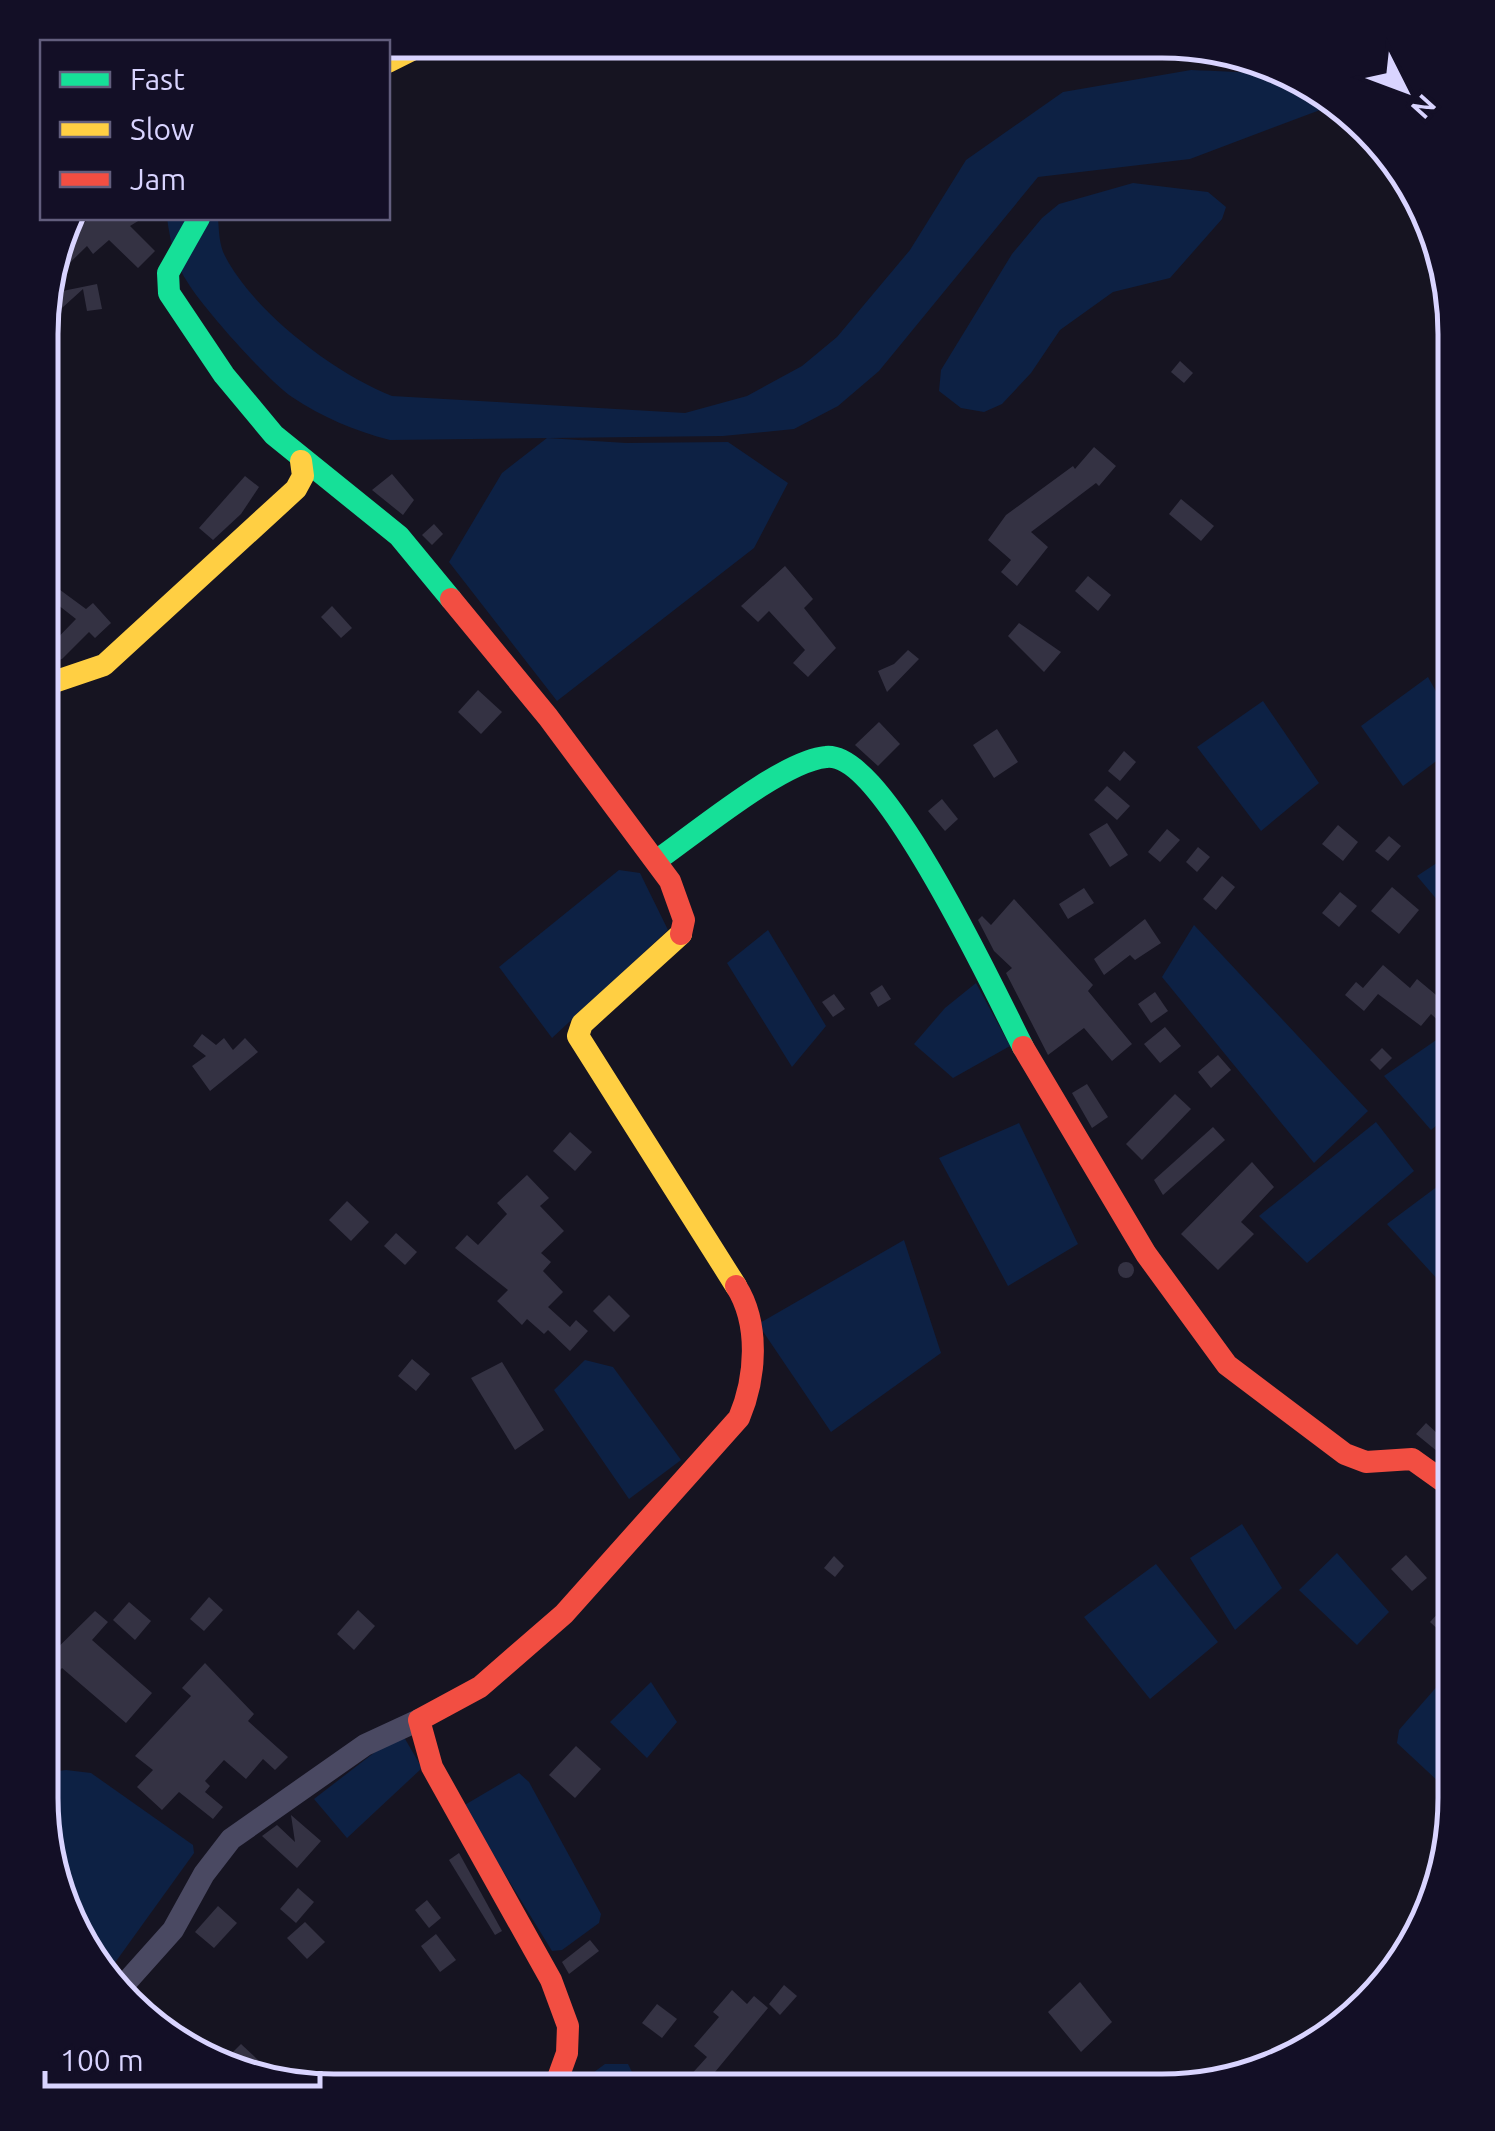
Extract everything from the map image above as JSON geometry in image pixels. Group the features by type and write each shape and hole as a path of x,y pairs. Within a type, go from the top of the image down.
{"street":[{"path":"128,1981 173,1930 204,1874 231,1839 364,1745 480,1687 564,1614 740,1418 750,1398 752,1327 743,1297 578,1036 582,1024 684,928 670,881 548,717 399,536 301,461 224,375 169,294 168,272 198,220"},
{"path":"58,681 104,665 296,489 303,476 301,461"},
{"path":"658,860 786,771 827,756 846,761 881,795 922,853 1032,1064 1146,1254 1227,1365 1345,1454 1366,1462 1412,1459 1437,1477"},
{"path":"420,1720 432,1767 550,1980 568,2026 567,2053 559,2074"}],"water":[{"path":"1191,70 1252,73 1284,86 1322,109 1190,159 1038,177 879,371 838,406 794,429 723,436 390,440 364,432 292,397 253,361 188,283 176,260 168,226 167,220 218,220 225,256 275,319 321,356 392,396 685,413 747,396 802,366 837,337 910,250 966,160 1063,92"},
{"path":"1133,183 1208,192 1226,207 1222,219 1170,278 1113,292 1060,330 1031,373 1002,404 984,412 961,408 939,391 941,370 1012,254 1042,218 1059,204"},
{"path":"547,438 626,443 728,442 788,483 754,548 557,701 449,562 502,473"},
{"path":"1428,677 1438,695 1438,760 1403,786 1361,726"},
{"path":"1263,701 1319,783 1261,831 1197,747"},
{"path":"1438,862 1438,900 1417,876"},
{"path":"619,870 640,873 668,930 552,1038 499,967"},
{"path":"1194,925 1368,1111 1314,1163 1162,977"},
{"path":"768,930 826,1026 792,1067 727,963"},
{"path":"976,983 1010,1046 953,1078 914,1044 945,1008"},
{"path":"1438,1039 1437,1125 1431,1130 1384,1076"},
{"path":"1376,1122 1414,1171 1307,1263 1259,1216"},
{"path":"1019,1123 1078,1244 1008,1286 939,1158"},
{"path":"1437,1186 1437,1279 1387,1224"},
{"path":"904,1240 941,1353 831,1432 758,1324"},
{"path":"585,1360 613,1367 681,1460 629,1499 554,1390"},
{"path":"1242,1524 1282,1588 1235,1630 1190,1558"},
{"path":"1337,1553 1389,1612 1357,1645 1299,1590"},
{"path":"1156,1564 1218,1642 1150,1699 1084,1617"},
{"path":"651,1682 677,1722 647,1758 610,1722"},
{"path":"1437,1686 1437,1780 1397,1743 1399,1730"},
{"path":"401,1732 422,1768 347,1838 314,1799"},
{"path":"58,1771 91,1773 193,1845 194,1853 114,1964 86,1920 67,1869 60,1834"},
{"path":"519,1773 529,1782 601,1914 599,1923 562,1950 552,1951 463,1806"},
{"path":"605,2064 628,2064 633,2074 592,2074"}],"building":[{"path":"87,220 140,220 130,226 155,251 138,268 109,240 93,254 87,246 66,266 78,230"},
{"path":"97,284 102,309 87,311 83,289 59,310 61,291"},
{"path":"1180,361 1193,373 1184,383 1171,372"},
{"path":"1094,447 1116,466 1099,486 1096,483 1031,532 1048,547 1017,586 1001,572 1011,560 988,540 1006,515 1073,466 1075,469"},
{"path":"392,474 414,500 403,515 372,490"},
{"path":"245,476 259,487 241,514 213,540 199,528"},
{"path":"1181,499 1214,526 1201,541 1169,514"},
{"path":"434,524 443,534 432,545 422,535"},
{"path":"785,566 813,599 804,608 836,648 808,677 793,663 805,650 769,611 758,622 741,606"},
{"path":"1088,576 1111,595 1098,611 1075,591"},
{"path":"58,588 86,609 93,603 111,623 95,638 89,632 58,660 58,638 76,619 58,605"},
{"path":"332,606 352,628 341,638 321,617"},
{"path":"1019,623 1061,652 1044,672 1008,636"},
{"path":"908,650 919,659 887,692 878,671 894,664"},
{"path":"478,690 502,712 481,734 458,712"},
{"path":"879,722 900,744 878,766 855,745"},
{"path":"997,729 1018,762 994,778 973,745"},
{"path":"1124,751 1136,762 1120,781 1108,771"},
{"path":"1107,786 1130,806 1117,820 1094,800"},
{"path":"942,799 958,819 945,831 928,811"},
{"path":"1107,823 1128,855 1110,867 1089,834"},
{"path":"1338,825 1358,842 1343,861 1322,844"},
{"path":"1167,829 1180,840 1160,862 1148,852"},
{"path":"1389,836 1401,846 1388,861 1375,851"},
{"path":"1198,847 1210,857 1197,872 1186,862"},
{"path":"1222,876 1235,887 1216,910 1203,899"},
{"path":"1392,887 1419,910 1399,934 1371,911"},
{"path":"1084,888 1094,903 1068,919 1059,904"},
{"path":"1340,892 1357,906 1339,927 1322,913"},
{"path":"1014,899 1093,985 1088,991 1132,1044 1112,1061 1084,1028 1048,1055 1006,973 1012,968 994,951 978,920 982,916 991,925"},
{"path":"1145,919 1161,943 1135,960 1130,955 1104,975 1094,959"},
{"path":"1383,965 1410,988 1417,979 1438,996 1438,1020 1431,1014 1421,1026 1378,994 1364,1011 1345,995 1356,982 1363,988"},
{"path":"882,985 891,999 878,1007 870,993"},
{"path":"1155,992 1168,1011 1151,1023 1138,1004"},
{"path":"834,994 845,1009 833,1017 822,1002"},
{"path":"1165,1027 1181,1046 1160,1063 1144,1044"},
{"path":"202,1034 216,1045 224,1038 233,1050 245,1038 258,1052 210,1091 192,1066 206,1056 193,1046"},
{"path":"1382,1048 1392,1058 1380,1070 1370,1060"},
{"path":"1218,1055 1231,1070 1211,1088 1198,1072"},
{"path":"1087,1084 1108,1117 1092,1128 1072,1093"},
{"path":"1175,1094 1191,1109 1142,1160 1126,1144"},
{"path":"1213,1127 1225,1140 1163,1195 1154,1180"},
{"path":"570,1132 592,1152 575,1171 553,1151"},
{"path":"1252,1162 1274,1187 1241,1222 1254,1234 1218,1270 1181,1234"},
{"path":"527,1175 549,1198 540,1206 564,1231 541,1253 551,1262 543,1271 563,1292 548,1307 570,1327 576,1320 588,1331 570,1351 548,1330 544,1334 527,1319 522,1325 497,1301 508,1290 455,1248 467,1235 478,1245 507,1214 497,1203"},
{"path":"347,1201 369,1222 351,1241 329,1220"},
{"path":"396,1233 417,1252 405,1265 384,1246"},
{"path":"1126,1262 1134,1270 1126,1278 1118,1270"},
{"path":"609,1295 630,1316 614,1332 593,1311"},
{"path":"412,1359 430,1374 416,1391 398,1376"},
{"path":"502,1362 544,1430 515,1450 471,1378"},
{"path":"1426,1423 1437,1433 1437,1451 1416,1434"},
{"path":"1406,1555 1427,1578 1412,1591 1391,1569"},
{"path":"834,1556 844,1566 835,1577 824,1568"},
{"path":"209,1597 223,1610 204,1631 190,1619"},
{"path":"129,1602 151,1621 135,1640 113,1620"},
{"path":"358,1610 375,1626 354,1650 337,1634"},
{"path":"95,1611 108,1622 92,1640 152,1693 126,1723 62,1668 58,1672 58,1647"},
{"path":"205,1663 254,1714 248,1721 288,1757 275,1770 263,1759 246,1779 224,1760 205,1781 210,1786 205,1792 223,1807 213,1819 179,1792 162,1810 137,1787 153,1770 135,1756 191,1696 182,1688"},
{"path":"576,1746 601,1769 575,1798 549,1775"},
{"path":"291,1815 321,1841 297,1868 262,1836 277,1825 295,1842"},
{"path":"459,1853 502,1931 495,1935 449,1860"},
{"path":"298,1888 314,1902 296,1923 280,1909"},
{"path":"427,1900 441,1918 429,1928 415,1910"},
{"path":"218,1906 237,1923 214,1948 195,1932"},
{"path":"305,1922 325,1942 307,1959 287,1938"},
{"path":"436,1934 456,1960 440,1972 421,1946"},
{"path":"590,1940 599,1951 569,1974 562,1962"},
{"path":"1080,1982 1112,2022 1081,2052 1048,2012"},
{"path":"784,1985 797,1996 780,2015 769,2004"},
{"path":"732,1990 747,2004 754,1996 768,2008 717,2074 692,2074 707,2057 694,2046 719,2017 713,2012"},
{"path":"657,2004 677,2019 662,2038 642,2023"},
{"path":"241,2044 258,2060 256,2062 232,2053"}],"traffic: fast":[{"path":"198,220 168,273 169,293 224,375 274,435 399,536 451,599"},
{"path":"657,860 787,771 826,757 850,765 878,792 907,832 965,931 1023,1047"}],"traffic: slow":[{"path":"390,61 398,57"},
{"path":"58,681 104,665 296,489 303,476 301,461"},
{"path":"681,934 582,1024 578,1036 736,1286"}],"traffic: jam":[{"path":"451,599 548,717 670,881 684,920 681,934"},
{"path":"1023,1047 1146,1254 1227,1365 1345,1454 1366,1462 1412,1459 1437,1477"},
{"path":"559,2074 567,2053 568,2026 551,1980 432,1767 419,1720 480,1687 564,1614 739,1418 749,1386 753,1351 749,1317 736,1286"}]}
